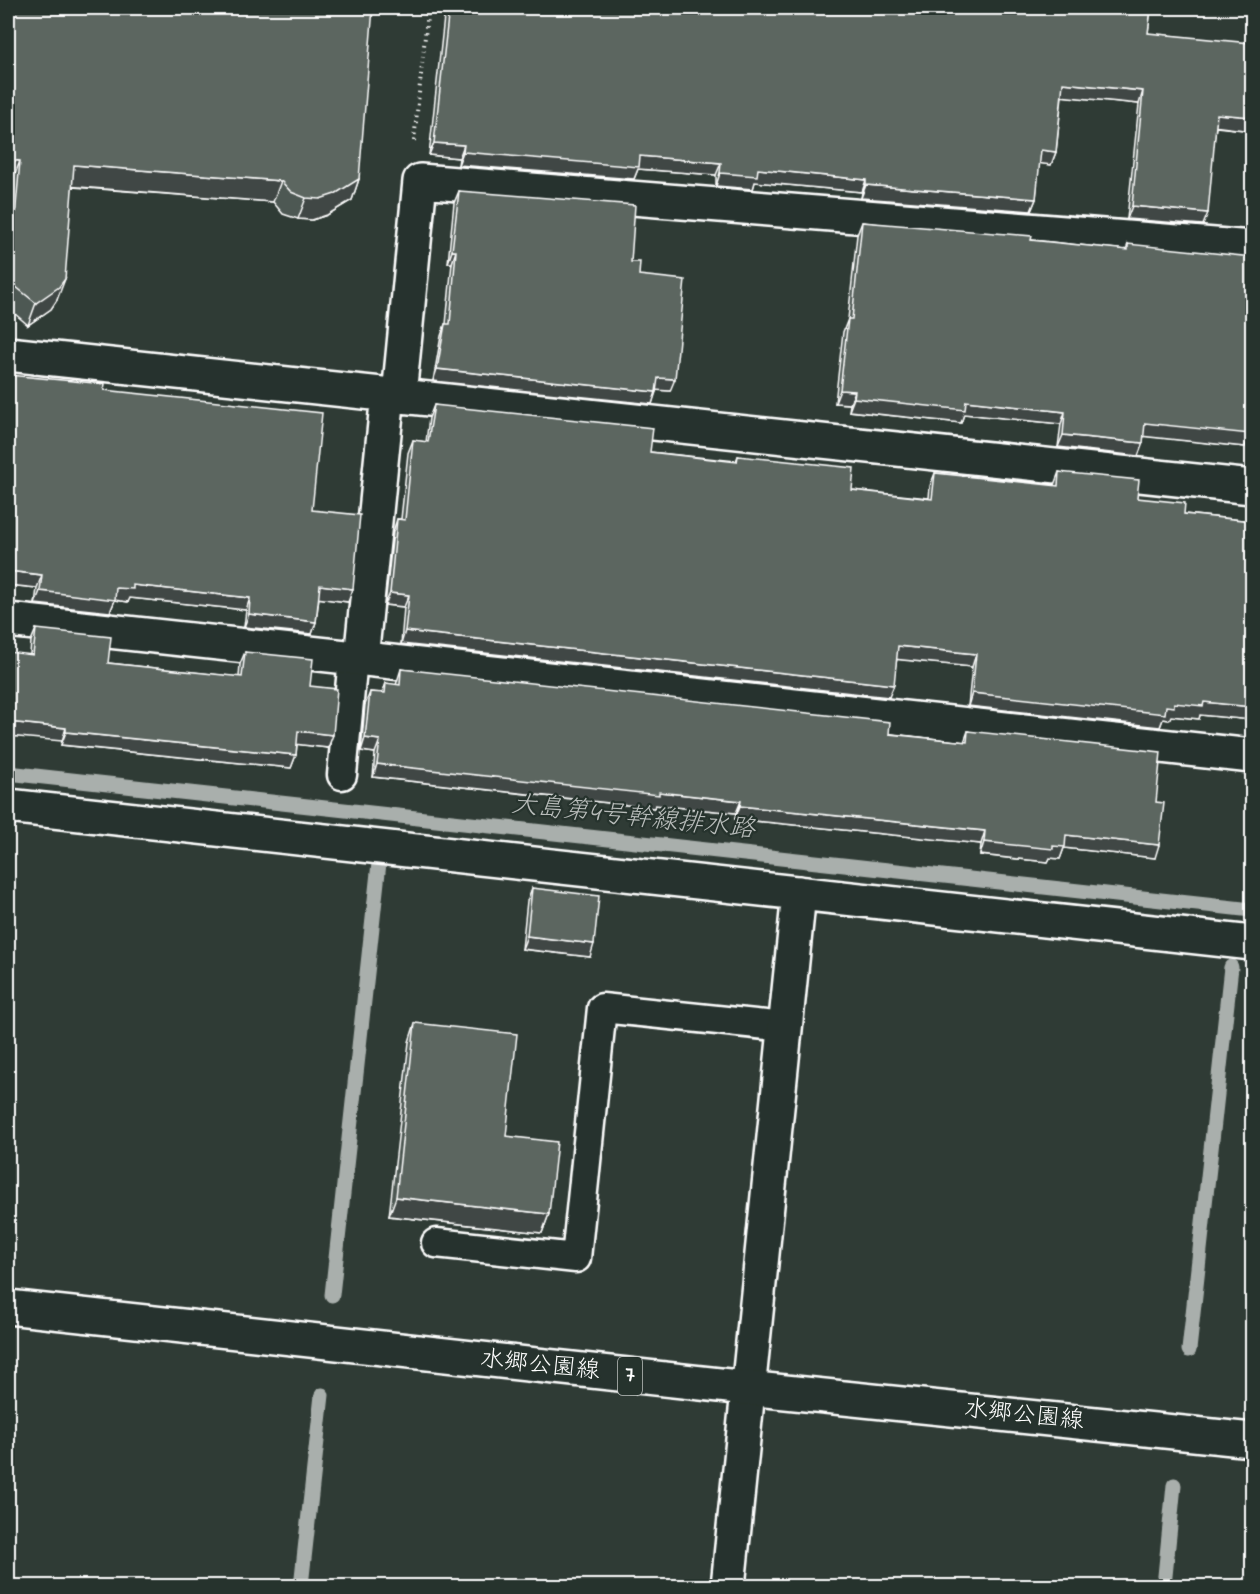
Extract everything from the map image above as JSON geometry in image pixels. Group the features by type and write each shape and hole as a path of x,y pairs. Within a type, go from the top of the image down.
{"street":[{"path":"357,658 420,181 1252,248"},
{"path":"8,354 1252,487"},
{"path":"8,620 1252,756"},
{"path":"8,806 1252,943"},
{"path":"728,1587 800,893"},
{"name":"水郷公園線","path":"8,1307 747,1388 1252,1440"}],"lane":[{"path":"342,775 357,658"},
{"path":"435,1243 576,1258 602,1008 785,1027"}],"path":[{"path":"420,181 412,166 428,8"}],"building":[{"path":"8,8 373,8 359,179 335,194 320,199 306,198 291,192 281,181 74,165 65,279 59,287 36,303 15,286 10,274 20,161 8,160"},
{"path":"449,8 932,8 998,14 999,8 1151,8 1148,33 1250,43 1248,63 1252,64 1252,117 1217,114 1208,213 1132,206 1143,91 1063,83 1056,152 1041,150 1036,199 866,185 866,180 758,169 757,176 720,173 721,163 640,156 639,167 463,152 464,145 434,143"},
{"path":"459,191 635,205 631,262 640,262 639,275 685,280 675,379 658,378 656,392 437,369 445,324 450,324 456,251 452,251"},
{"path":"862,222 1032,236 1031,240 1128,250 1128,244 1252,257 1252,429 1250,434 1145,423 1143,443 1063,435 1065,412 966,401 965,410 854,398 855,391 840,390 848,319 852,319"},
{"path":"8,375 105,384 104,390 322,413 312,510 360,515 353,589 320,585 316,622 249,614 250,598 133,585 133,589 116,588 115,600 40,591 42,575 8,571"},
{"path":"434,405 653,428 650,452 737,462 738,456 854,468 852,490 932,499 935,473 1058,486 1059,472 1139,480 1137,498 1185,503 1184,514 1252,521 1252,707 1204,702 1203,706 1174,703 1174,707 1166,706 1165,714 972,693 976,654 898,646 894,685 405,631 409,595 390,593 397,519 405,520 413,440 428,442"},
{"path":"36,629 111,637 108,663 242,677 245,652 313,659 310,686 337,689 333,735 298,731 296,755 66,732 66,728 8,722 8,652 33,655"},
{"path":"401,669 890,722 889,734 967,742 968,731 1161,752 1156,802 1164,803 1159,845 1066,835 1065,847 1053,846 1053,849 984,842 985,831 740,806 741,801 659,792 659,795 377,764 380,740 365,738 370,692 385,693 386,683 400,685"},
{"path":"532,888 599,896 594,944 527,936"},
{"path":"415,1023 517,1034 506,1136 557,1142 549,1214 396,1197"},
{"path":"1197,1584 1222,1587 1197,1587"}],"waterway":[{"name":"大島第4号幹線排水路","path":"8,773 1252,910"},
{"path":"332,1295 379,863"},
{"path":"1189,1350 1231,967"},
{"path":"301,1586 322,1395"},
{"path":"1164,1586 1174,1485"}]}
